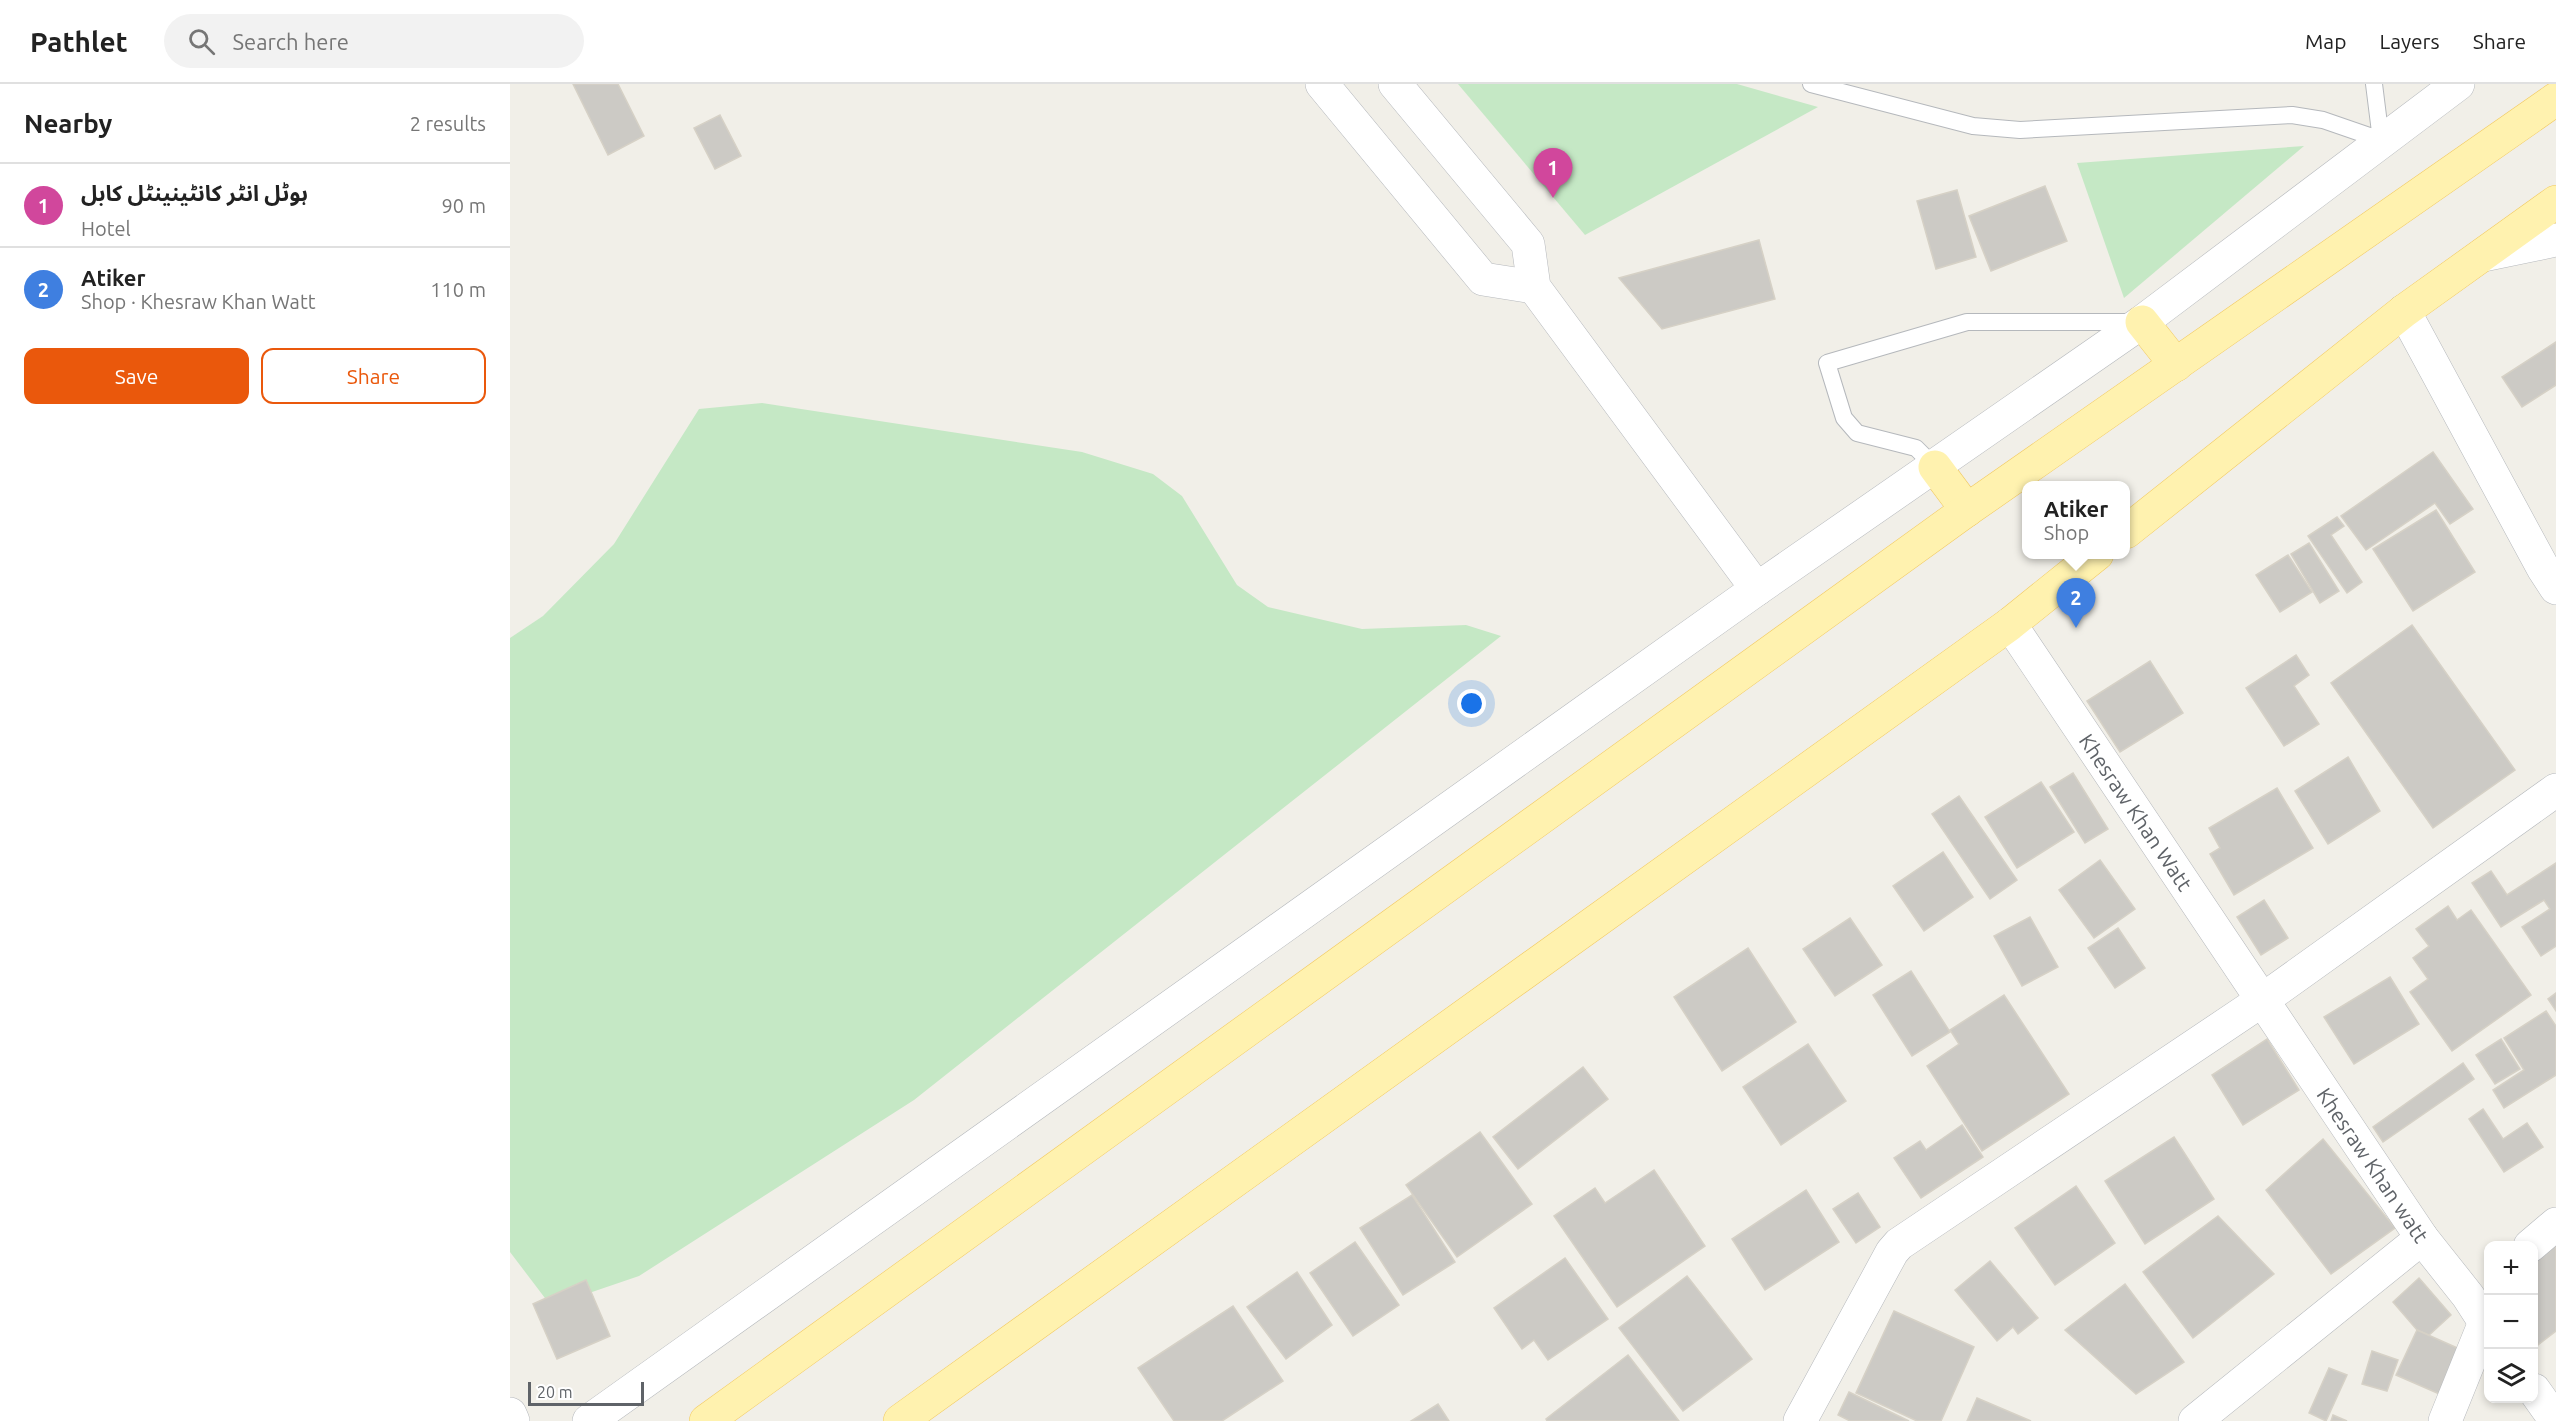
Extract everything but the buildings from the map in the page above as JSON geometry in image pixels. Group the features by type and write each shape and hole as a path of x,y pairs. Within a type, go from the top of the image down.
{"main road":[{"path":"706,1421 1967,510 2556,99"},
{"path":"2130,529 2404,311 2556,202"},
{"path":"2142,322 2176,365"},
{"path":"1935,467 1967,510"},
{"path":"900,1421 2010,624 2092,559"}],"street":[{"path":"1322,84 1483,279 1534,287"},
{"path":"1395,84 1528,244 1534,287 1757,589"},
{"path":"589,1421 1757,589 2142,322 2458,84"},
{"path":"2483,255 2556,240"},
{"path":"2404,311 2552,572"},
{"name":"Khesraw Khan Watt","path":"2010,624 2261,1001"},
{"path":"1800,1421 1892,1252 1899,1244 2261,1001 2556,790"},
{"name":"Khesraw Khan watt","path":"2261,1001 2422,1238 2483,1306"},
{"path":"2535,1241 2556,1224"},
{"path":"2195,1421 2422,1238"},
{"path":"2445,1421 2483,1306"},
{"path":"2538,1396 2556,1421"},
{"path":"510,1414 513,1421"}],"lane":[{"path":"1811,84 1973,126 2020,130 2292,115 2323,120 2381,141 2374,84"},
{"path":"1935,467 1916,448 1857,433 1844,418 1827,363 1967,322 2142,322"}],"green space":[{"path":"1458,84 1737,84 1818,107 1585,235"},
{"path":"2304,146 2124,298 2077,163"},
{"path":"762,403 1082,452 1153,474 1182,496 1237,585 1268,607 1362,629 1466,625 1501,636 914,1100 639,1276 551,1306 510,1252 510,638 543,616 614,544 699,409"}],"place":[{"name":"ہوٹل انٹر کانٹینینٹل کابل","path":"1553,198"},
{"name":"Atiker","path":"2076,628"}]}
